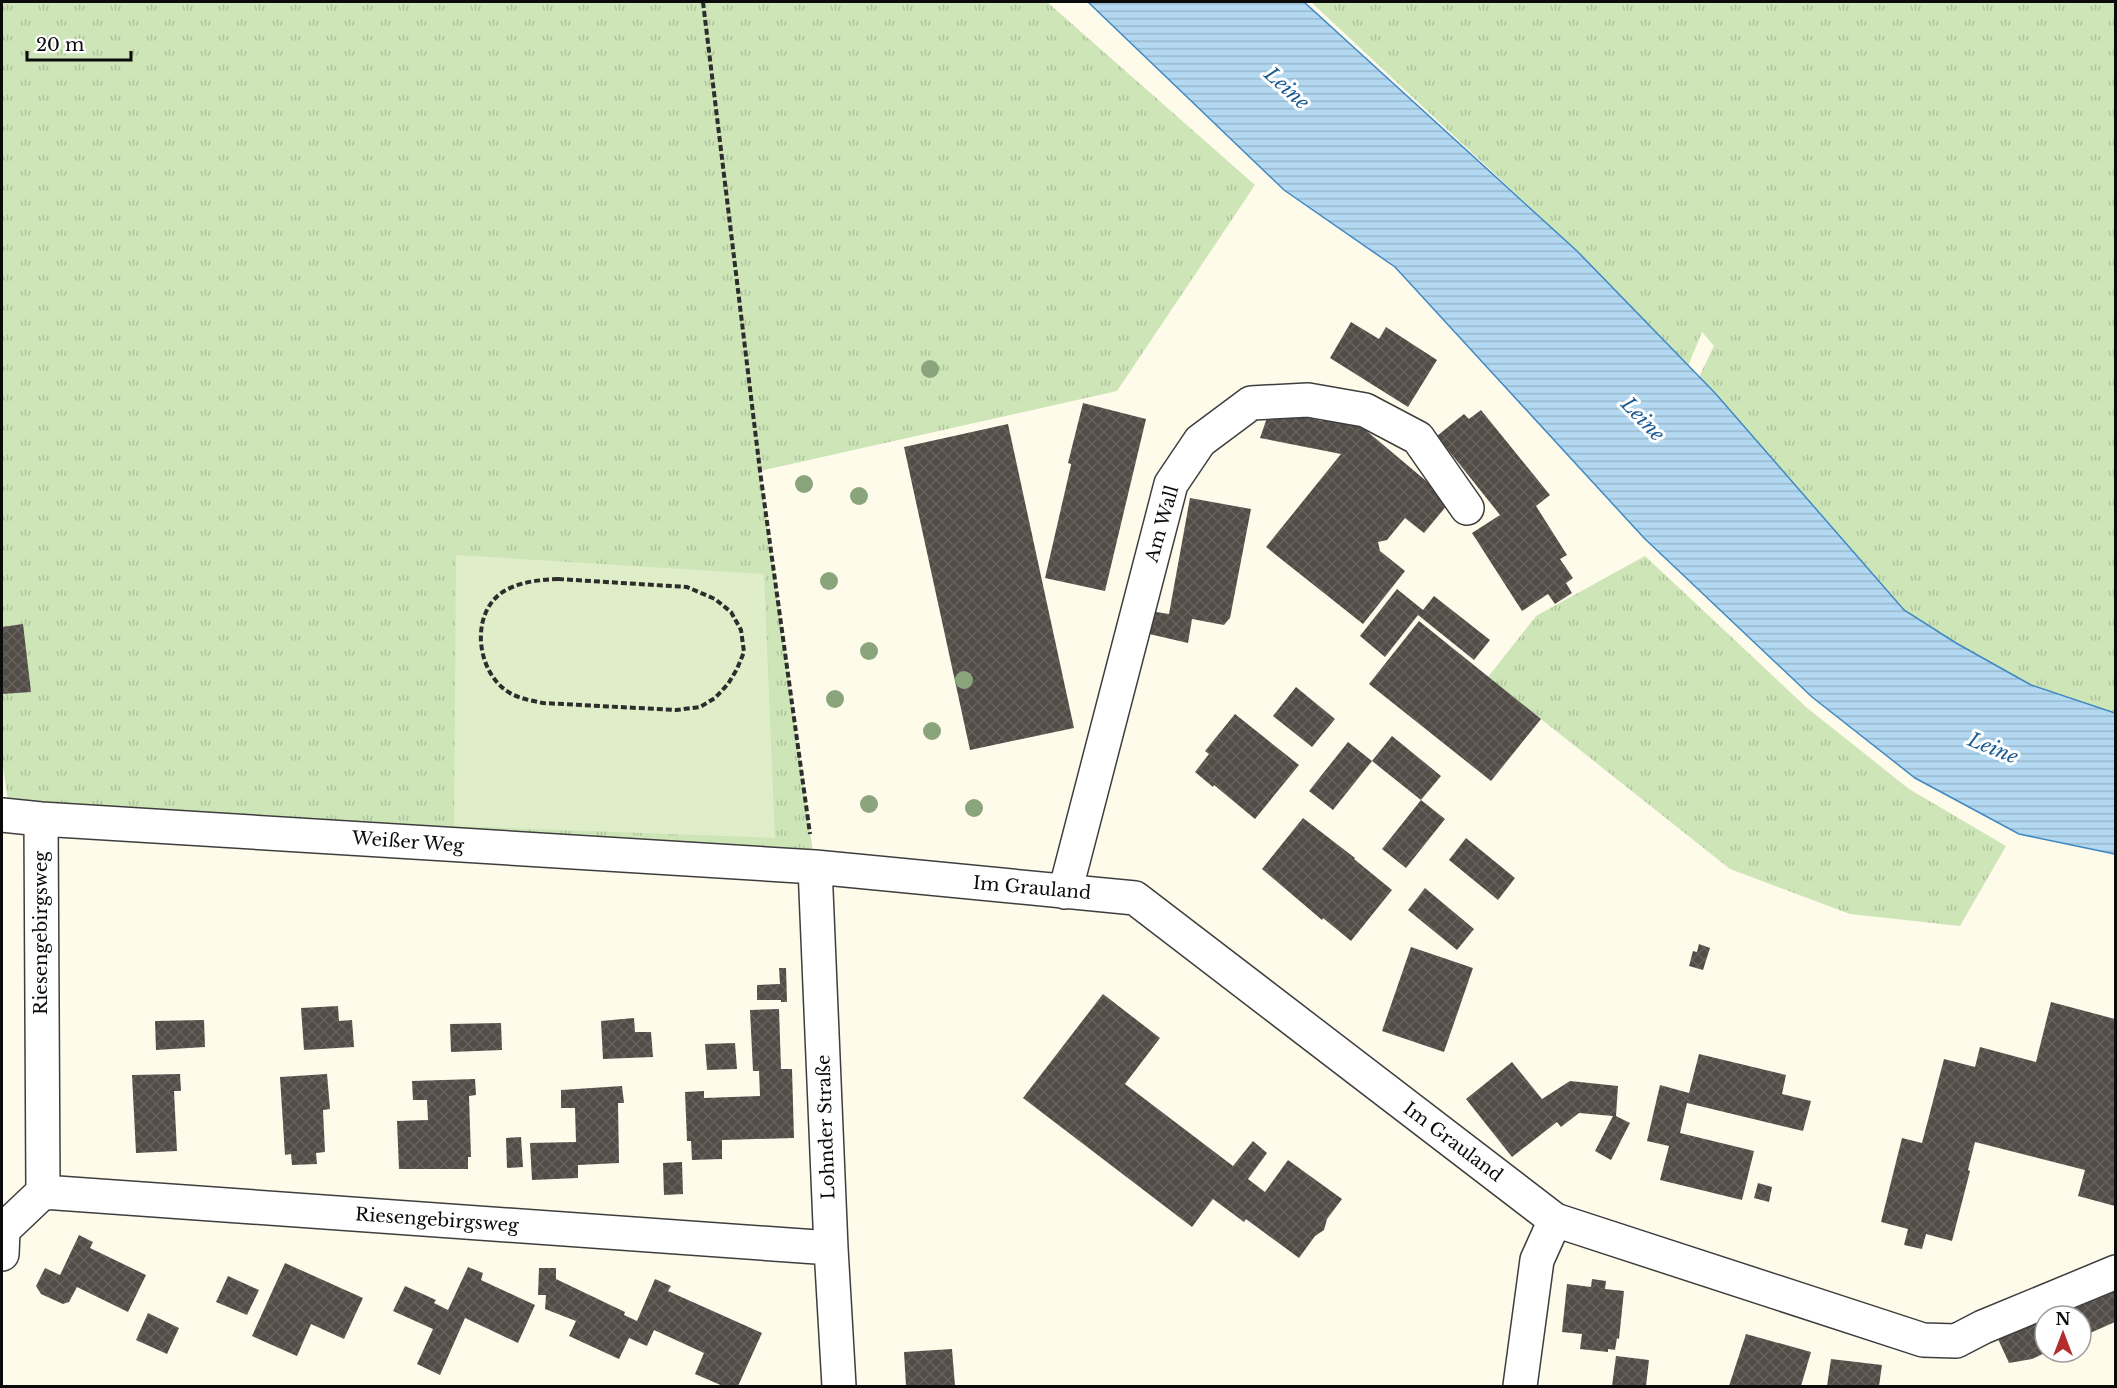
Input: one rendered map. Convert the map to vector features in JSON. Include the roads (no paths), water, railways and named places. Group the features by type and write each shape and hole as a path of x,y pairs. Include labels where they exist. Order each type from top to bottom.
{"street":[{"name":"Am Wall","path":"1065,892 1171,484 1200,441 1251,403 1308,400 1365,410 1418,438 1467,508"},
{"name":"Weißer Weg","path":"2,815 815,867"},
{"name":"Riesengebirgsweg","path":"41,819 43,1192 831,1248"},
{"name":"Im Grauland","path":"815,867 1135,898 1555,1220 1923,1340 1956,1341 1983,1327 2115,1272"},
{"name":"Lohnder Straße","path":"815,867 839,1386"},
{"path":"2,1254 3,1230 43,1192"},
{"path":"1520,1386 1537,1260 1555,1220"}],"water":[{"name":"Leine","path":"1088,2 1304,2 1577,251 1715,393 1904,610 1956,643 2031,685 2115,713 2115,854 2019,834 1915,778 1812,697 1644,538 1395,267 1284,190"}]}
